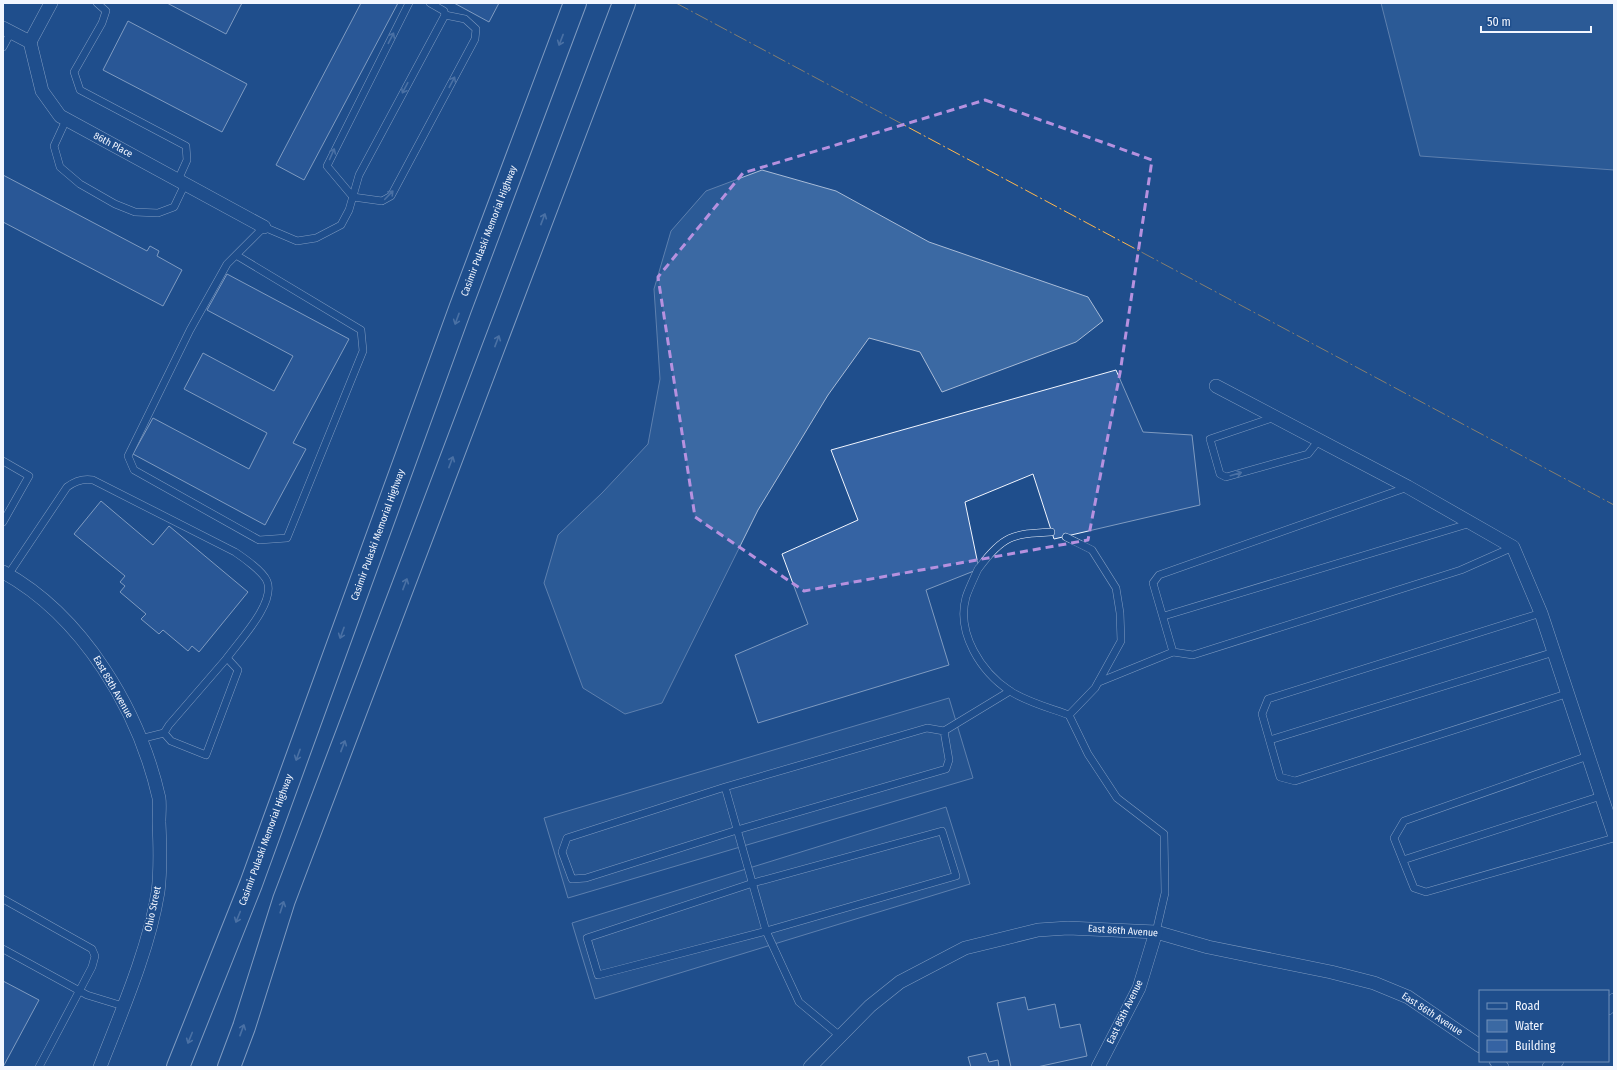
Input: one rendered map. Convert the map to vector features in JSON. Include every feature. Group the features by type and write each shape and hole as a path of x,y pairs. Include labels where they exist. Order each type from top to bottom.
{"highway":[{"name":"Casimir Pulaski Memorial Highway","path":"178,1067 251,884 458,316 575,3"},
{"path":"229,1067 244,1028 284,900 624,3"}],"street":[{"path":"7,30 30,42 51,3"},
{"name":"86th Place","path":"30,42 42,91 60,116 264,227"},
{"path":"1216,386 1408,487 1513,546 1554,652 1614,834"},
{"name":"East 85th Avenue","path":"5,573 55,610 97,657 128,710 142,742"},
{"name":"Ohio Street","path":"100,1067 145,943 158,891 159,799 142,742"},
{"name":"East 86th Avenue","path":"810,1067 870,1006 900,982 965,948 1038,930 1068,928 1156,932 1208,947 1331,972 1374,983 1408,997 1479,1045"},
{"name":"East 85th Avenue","path":"1098,1067 1139,988 1156,932"}],"lane":[{"path":"66,120 54,146 60,167 80,184 114,204 135,212 158,213 174,207 187,160 186,146 80,90 74,72 102,23 106,11 97,3"},
{"path":"409,3 327,166 353,197 382,201 391,196 475,39 476,29 465,18 445,15"},
{"path":"430,3 444,11 445,15"},
{"path":"236,255 361,330 363,351 287,538 260,540 134,470 128,456 190,330 227,264 236,255 264,227 297,241 316,238 341,225 350,210 359,175 445,15"},
{"path":"3,46 7,30"},
{"path":"1275,417 1210,439 1220,474 1226,477 1308,454 1319,440"},
{"path":"3,462 29,476 3,522"},
{"path":"5,573 67,487 74,482 86,479 93,480 235,552 245,559 266,579 268,585 264,607 227,658 169,725 164,733 142,742"},
{"path":"1173,652 1164,616 1153,583 1159,575 1408,487"},
{"path":"1164,616 1471,523"},
{"path":"1052,532 1018,534 994,548 978,568 966,598 965,625 973,652 990,674 1010,691 1069,715 1088,754 1117,798 1164,834 1165,894 1156,932"},
{"path":"1066,537 1092,550 1116,588 1120,613 1121,641 1095,688 1069,715"},
{"path":"1099,682 1173,652 1193,655 1461,570 1513,546"},
{"path":"1540,613 1268,699 1262,714 1280,777 1296,781 1568,693"},
{"path":"1270,740 1554,652"},
{"path":"164,733 171,741 206,755 238,670 227,658"},
{"path":"944,731 949,760 946,769 738,830 586,878 572,879 562,852 567,838 725,787 927,728 944,731 1010,691"},
{"path":"1588,756 1404,821 1394,838 1414,888 1426,892 1614,838"},
{"path":"725,787 766,931 799,1002 840,1036"},
{"path":"1403,860 1602,796"},
{"path":"942,830 956,876 766,931 598,975 587,938 753,884 942,830"},
{"path":"3,899 92,949 95,956 92,967 40,1067"},
{"path":"3,949 87,995 123,1006"}],"highlighted area":[{"path":"985,100 1152,160 1120,373 1088,540 804,591 695,517 658,277 743,173"}],"shaded area":[{"path":"949,698 973,778 568,898 544,818"},
{"path":"946,807 970,884 595,999 572,923"}],"water":[{"path":"1381,3 1614,3 1614,170 1420,156"},
{"path":"762,170 836,191 929,242 1088,297 1103,321 1076,342 942,392 920,352 869,338 828,395 758,510 662,703 625,714 583,688 544,583 558,535 602,493 648,444 660,379 654,289 671,231 706,191"}],"building":[{"path":"167,3 242,3 226,34"},
{"path":"361,3 398,3 304,180 276,165"},
{"path":"454,3 499,3 489,22"},
{"path":"128,21 247,84 222,132 103,70"},
{"path":"3,175 147,251 150,246 159,251 157,256 182,270 163,306 3,222"},
{"path":"227,274 349,339 293,443 306,449 265,525 133,454 153,418 249,469 267,433 184,389 203,353 274,391 293,356 207,310"},
{"path":"1116,370 1143,432 1192,435 1200,505 1054,539 1033,474 965,502 979,569 926,590 949,665 758,723 735,655 808,624 782,554 858,520 831,450"},
{"path":"101,501 153,545 169,526 248,592 199,652 192,646 188,651 163,630 159,634 141,619 146,614 120,592 125,586 120,582 125,576 74,534"},
{"path":"3,981 39,1000 3,1067"},
{"path":"1025,997 1028,1010 1055,1004 1060,1028 1080,1024 1087,1056 1037,1067 1011,1067 997,1003"},
{"path":"986,1053 989,1062 998,1060 999,1067 971,1067 968,1057"}],"power":[{"path":"676,3 1614,505"}]}
